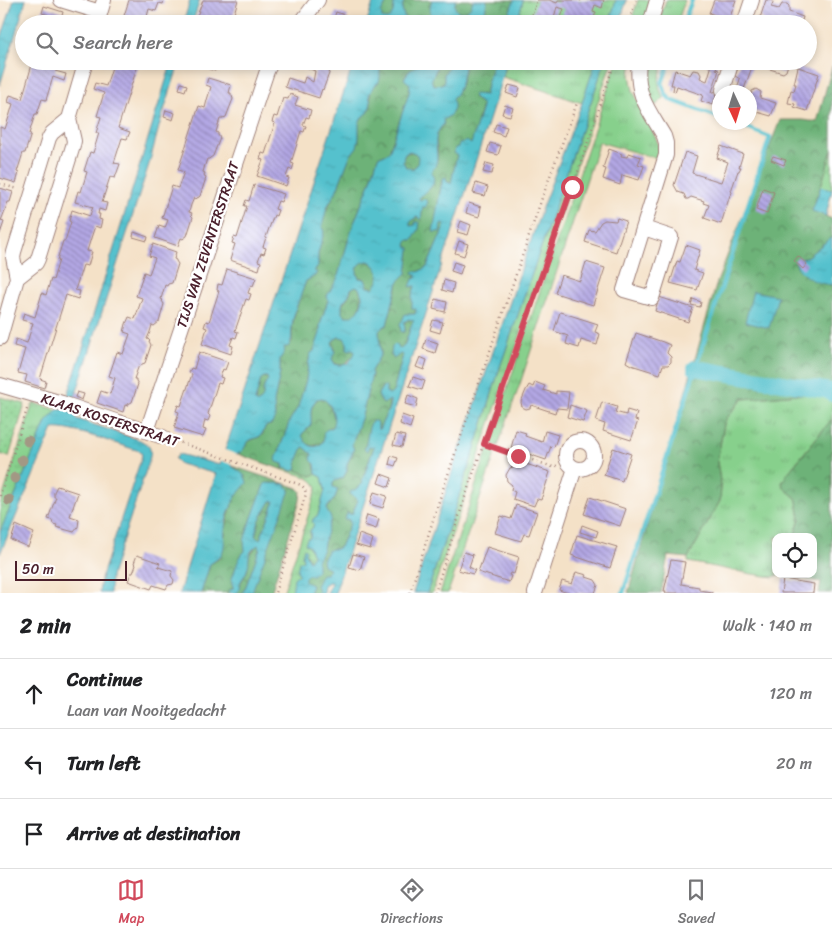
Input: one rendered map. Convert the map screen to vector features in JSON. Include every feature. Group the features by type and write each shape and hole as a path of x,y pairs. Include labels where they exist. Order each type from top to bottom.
{"street":[{"path":"61,0 100,12"},
{"path":"307,15 318,0"},
{"path":"653,15 658,0"},
{"path":"747,15 752,0"},
{"path":"18,278 36,263 38,259 73,146 74,141 69,119 83,70"},
{"name":"TIJS VAN ZEVENTERSTRAAT","path":"147,431 268,70"},
{"path":"638,70 640,94 664,136 667,149 664,166 644,228 624,290 652,298 671,237 644,228"},
{"path":"725,85 729,70"},
{"path":"0,338 18,278 13,257 14,252 49,138 52,133 69,119"},
{"name":"KLAAS KOSTERSTRAAT","path":"0,385 68,405 163,437"},
{"path":"535,593 572,465"}],"path":[{"path":"631,15 636,0"},
{"path":"435,593 465,497 549,258 612,70"},
{"path":"410,593 440,498 542,198 577,103"},
{"path":"0,496 32,394"},
{"name":"KLAAS KOSTERSTRAAT","path":"163,437 303,486 306,494 274,593"},
{"path":"484,444 553,467 572,465"}],"green space":[{"path":"388,0 394,0 392,15 381,15"},
{"path":"404,0 432,0 430,5 432,15 404,15 402,10"},
{"path":"456,0 473,0 469,9 460,12 455,7"},
{"path":"487,0 514,0 509,15 484,15"},
{"path":"523,0 616,0 612,15 519,15"},
{"path":"638,0 652,0 647,15 633,15"},
{"path":"666,0 685,0 680,15 661,15"},
{"path":"832,67 832,150 812,210 832,219 832,237 808,256 798,261 825,284 832,285 832,391 742,399 724,424 717,462 721,487 720,501 688,558 668,556 661,593 628,593 717,282 780,120 817,122"},
{"path":"380,70 411,70 404,78 410,84 409,93 389,152 378,157 352,228 337,279 327,296 328,300 320,325 320,333 314,351 310,354 306,380 298,407 290,420 276,459 283,464 283,470 238,454 249,441 259,437 263,434 265,427 272,424 275,415 274,402 280,373 280,359 285,347 292,342 294,318 306,281 315,276 316,272 314,271 318,266 318,254 324,232 324,216 356,146 359,137 359,122 369,110 371,102 370,93 379,82"},
{"path":"446,70 444,74 444,83 434,85 432,83 435,71"},
{"path":"464,70 491,70 485,95 473,97 482,105 471,145 457,155 451,183 442,179 440,192 441,224 445,225 427,267 418,272 413,279 412,285 415,285 412,296 416,309 415,314 405,314 404,323 409,319 414,321 405,344 402,348 398,348 398,345 391,355 394,358 403,354 393,392 390,395 386,392 386,387 382,387 378,394 383,404 389,399 388,407 379,430 378,423 369,430 366,444 368,449 369,446 374,447 362,481 363,483 353,495 358,500 352,514 348,513 345,519 349,520 350,524 340,547 331,549 327,567 330,569 320,582 317,593 309,593 312,586 305,582 304,579 317,567 316,561 323,549 325,538 326,509 335,498 338,489 333,487 333,483 343,478 354,450 352,444 362,416 372,374 371,371 381,354 379,331 387,325 398,282 407,273 410,248 406,246 406,243 409,240 413,240 415,225 410,227 410,223 412,219 417,217 420,219 422,200 419,197 433,184 430,171 438,155 437,134 443,125 443,120 453,112 452,99 460,87"},
{"path":"505,70 593,70 582,103 503,77"},
{"path":"602,70 609,70 432,593 427,593 500,367"},
{"path":"614,70 631,70 633,91 658,143 659,159 599,142 498,446 489,443"},
{"path":"645,70 662,70 659,84 664,98 655,106 646,84"},
{"path":"832,150 832,190 821,186"},
{"path":"408,152 414,152 419,157 417,166 408,168 403,163 403,157"},
{"path":"368,261 375,266 379,276 375,288 368,287 364,278 359,278 357,272 359,265"},
{"path":"355,286 358,287 360,292 361,305 352,317 342,313 342,306"},
{"path":"341,337 346,340 347,349 353,349 356,353 344,365 335,363 332,358 335,349 332,342"},
{"path":"263,377 267,377 268,381 264,386 263,397 257,403 255,401"},
{"path":"832,391 832,419 787,474 782,483 784,488 796,498 800,519 795,533 772,533 772,577 688,562 688,558 720,501 721,487 717,462 724,424 743,399"},
{"path":"0,397 25,404 9,457 0,454"},
{"path":"319,398 325,399 329,405 334,416 334,423 329,428 322,443 313,446 305,442 302,436 303,432 311,425 312,407"},
{"path":"34,403 58,410 46,422 0,532 0,505"},
{"path":"832,419 832,593 819,593 821,582 797,578 817,578 817,533 795,533 800,519 796,498 784,488 782,483 787,474"},
{"path":"303,446 312,454 316,474 311,476 296,470"},
{"path":"488,448 496,451 448,593 440,593"},
{"path":"232,466 298,488 301,491 300,500 271,593 253,593 252,589 289,490 285,484 270,483 264,485 247,531 245,552 242,554 231,581 233,589 229,593 201,593 210,564 220,558 232,504 246,477"},
{"path":"284,468 311,476 316,474 322,477 325,490 318,515 313,519 314,523 311,529 309,546 313,555 310,561 305,553 297,571 299,574 292,593 283,593 317,488 308,478 283,470"},
{"path":"271,501 274,503 261,537 258,539 255,536 259,521"},
{"path":"257,545 260,548 246,586 242,593 237,593 247,571 249,556"}],"water":[{"path":"14,0 26,0 21,15 15,15 15,36 0,85 0,41"},
{"path":"190,0 200,0 195,15 186,15"},
{"path":"374,0 388,0 381,15 369,15"},
{"path":"393,0 404,0 402,10 404,15 392,15 394,7"},
{"path":"432,0 456,0 456,9 461,12 468,9 473,0 487,0 484,15 431,15"},
{"path":"514,0 523,0 519,15 509,15"},
{"path":"616,0 627,0 622,15 612,15"},
{"path":"169,70 177,70 70,413 75,414 77,419 140,440 148,446 150,451 149,461 111,576 110,593 99,593 101,579 141,459 140,451 83,433 53,429 0,554 0,532 46,422 58,409 63,410"},
{"path":"351,70 380,70 379,82 373,87 369,96 371,102 368,113 362,117 359,123 357,147 350,156 336,192 327,207 322,227 324,232 318,254 318,267 314,271 317,272 315,276 306,281 294,316 291,343 288,347 285,347 285,351 280,359 280,373 274,402 275,418 272,424 265,427 260,436 249,441 242,451 237,454 232,466 244,475 247,483 237,494 233,502 226,523 224,549 220,556 210,564 201,593 179,593 216,474 180,464 175,459 179,454 220,465","holes":["267,377 268,380 263,389 263,397 257,403 255,401 261,379"]},
{"path":"410,70 436,70 432,80 434,85 438,85 444,83 444,74 446,70 463,70 460,87 452,99 454,109 443,120 444,124 436,137 437,161 431,172 434,180 433,184 419,198 420,200 425,199 428,202 425,208 423,206 421,220 417,217 410,224 410,226 415,225 415,222 420,222 419,229 413,240 407,242 406,246 410,250 407,273 398,282 387,325 379,331 381,354 371,371 372,374 362,416 352,444 354,450 343,478 333,483 333,487 338,489 335,498 326,509 331,518 323,549 317,561 317,571 313,575 305,577 305,582 312,585 309,593 292,593 294,578 299,574 297,571 299,562 303,559 304,548 309,561 313,555 309,546 305,544 307,539 310,538 311,532 309,532 314,523 312,522 318,515 325,490 322,477 316,474 315,464 311,460 312,454 304,447 298,459 296,470 284,468 283,464 277,462 276,459 290,420 298,407 306,380 310,354 314,351 320,333 320,325 328,300 327,296 337,279 352,228 378,157 389,152 409,93 410,84 404,79","holes":["409,151 415,153 418,157 417,165 412,169 406,167 403,162 404,155","368,261 375,266 379,277 373,288 368,287 365,279 359,278 357,272 358,267","357,286 362,298 361,306 353,316 345,316 342,313 343,302 351,289","339,337 344,338 347,343 347,349 353,349 355,352 348,363 342,365 335,364 332,359 335,351 332,342","322,398 331,407 334,420 331,428 325,431 323,442 315,447 306,443 302,434 311,425 311,409 317,399"]},
{"path":"491,70 504,70 335,593 327,593 331,583 329,582 324,585 323,593 317,593 318,589 316,586 322,574 326,574 330,569 323,565 322,560 327,551 340,547 350,524 349,520 344,520 348,512 352,514 358,500 350,492 363,483 362,481 374,447 369,446 367,451 364,449 370,424 372,421 376,421 379,430 389,408 390,400 383,404 378,394 383,386 386,387 386,392 390,395 393,392 403,355 400,354 393,358 391,355 392,347 395,344 402,348 414,321 409,319 404,322 405,330 401,332 400,323 405,314 415,314 416,309 412,309 412,296 415,286 410,287 413,279 416,278 416,275 413,273 427,267 445,225 441,224 440,232 433,232 442,178 446,177 447,182 451,183 457,155 454,153 455,148 467,141 471,144 482,107 473,96 474,94 485,95"},
{"path":"593,70 602,70 500,367 427,593 413,593 543,205"},
{"path":"821,186 832,190 826,216 812,211"},
{"path":"832,237 832,285 806,277 796,264 797,261 808,256"},
{"path":"753,291 778,296 769,328 745,322"},
{"path":"266,483 285,484 290,490 253,593 242,593 260,548 258,545 251,551 247,572 241,581 238,592 229,593 233,589 231,581 238,561 245,551 244,541","holes":["271,501 274,501 261,537 258,539 255,536 259,521"]}],"pier":[{"path":"222,449 241,456 239,456 235,465 238,467 219,460"}],"building":[{"path":"129,0 164,0 163,4 159,3 156,11 149,9 147,15 124,15"},
{"path":"203,0 238,0 234,15 197,15"},
{"path":"537,0 549,0 557,3 558,0 604,0 602,8 595,5 593,11 596,12 595,15 562,15 564,9 557,7 555,15 532,15"},
{"path":"714,0 736,0 731,15 709,13"},
{"path":"766,0 774,0 771,7 779,9 782,4 787,4 789,12 797,15 761,15"},
{"path":"44,6 63,12 62,15 42,13"},
{"path":"30,70 55,70 66,74 64,81 53,77 46,100 42,99 37,114 35,114 29,134 31,134 17,172 19,173 16,183 0,178 0,127 5,129 9,117 13,104 8,102 10,95 22,99"},
{"path":"111,70 136,70 118,128 130,132 127,139 122,138 114,163 120,164 115,178 110,177 102,202 107,203 105,211 99,209 99,219 102,220 100,228 95,226 87,251 92,252 88,266 83,265 75,290 80,291 78,299 66,295 40,379 46,381 44,388 25,382 27,375 18,373 25,349 14,346 16,339 27,343 33,323 22,320 24,313 35,317 42,293 46,295 51,279 53,280 59,260 57,260 71,222 69,221 72,210 90,216 93,207 75,202 78,191 81,192 87,172 84,171 90,152 93,153 99,133 96,133 101,117 97,116 104,93 93,89 95,83 106,86"},
{"path":"313,70 330,70 319,98 285,87 288,78 303,83 305,77 313,82 315,71"},
{"path":"675,70 690,75 693,70 699,71 700,78 707,81 710,70 719,70 714,85 712,85 712,105 701,101 703,95 677,86 675,92 673,91 674,85 671,85"},
{"path":"737,70 751,70 746,85 738,85 740,79 735,76"},
{"path":"773,70 786,70 783,73"},
{"path":"797,70 807,70 819,74 807,111 794,107 795,104 788,103 791,90 794,91 796,84 794,84"},
{"path":"208,78 231,85 229,93 231,93 233,99 226,117 220,119 216,132 220,138 213,156 207,159 203,172 206,178 200,196 196,199 194,198 191,205 189,212 192,213 193,217 187,236 183,239 181,238 178,246 155,238 159,226 165,228 168,220 162,218 172,186 178,188 184,172 178,170 199,106 205,108 211,87 206,85"},
{"path":"181,83 187,85 185,91 179,89"},
{"path":"509,85 520,88 517,97 506,93"},
{"path":"757,90 761,92 760,98 776,103 771,116 757,112"},
{"path":"290,94 298,97 295,105 311,110 309,118 306,117 303,125 306,126 304,132 301,131 291,163 294,164 292,170 289,169 286,177 289,178 286,186 257,176 263,160 260,159 262,153 265,154 275,123 272,122 274,116 277,117 283,98 288,99"},
{"path":"505,105 513,108 510,116 502,114"},
{"path":"166,110 175,113 173,120 164,117"},
{"path":"496,124 507,127 504,136 493,132"},
{"path":"490,143 501,146 498,155 487,152"},
{"path":"721,146 743,154 739,167 741,167 738,171 721,224 704,218 709,205 703,203 704,201 691,197 686,199 684,194 678,192 674,185 685,152 697,156 692,173 721,182 728,162 717,158"},
{"path":"609,149 622,154 621,156 627,157 629,153 641,157 638,164 644,166 639,180 622,175 620,185 603,179 606,169 603,168"},
{"path":"773,156 786,160 784,165 771,160"},
{"path":"486,163 494,165 492,174 483,172"},
{"path":"476,183 488,187 485,196 473,193"},
{"path":"254,185 284,194 281,202 278,201 275,209 278,210 276,216 274,215 263,247 266,248 264,254 261,253 258,261 261,262 259,270 230,260 235,244 232,243 234,237 237,238 247,206 244,206 246,200 249,201"},
{"path":"0,188 13,192 1,221 4,222 0,234"},
{"path":"763,188 774,192 767,214 756,210"},
{"path":"469,203 481,207 479,217 466,213"},
{"path":"617,218 626,221 616,252 585,242 589,230 595,231 601,222 605,220 616,221"},
{"path":"461,221 471,225 468,235 457,232"},
{"path":"134,232 148,237 147,241 133,237"},
{"path":"459,241 468,244 464,256 455,253"},
{"path":"153,244 176,252 174,259 178,264 172,283 167,286 165,285 161,299 164,304 159,322 154,326 152,325 147,339 150,340 151,345 145,363 141,366 139,365 134,379 136,379 138,384 132,402 128,406 125,405 123,412 97,403 101,391 110,394 115,378 109,376 117,352 123,354 130,334 124,332 126,324 129,317 135,319 142,298 136,296 144,272 149,274 155,258 149,256"},
{"path":"686,245 700,250 694,270 703,273 697,290 670,283 677,261 680,262"},
{"path":"798,256 807,264 803,269 794,261"},
{"path":"454,262 463,265 460,274 451,271"},
{"path":"586,262 605,268 593,305 555,293 561,275 580,281"},
{"path":"227,269 256,278 253,286 251,285 248,293 251,294 249,300 246,299 235,331 238,332 236,338 233,337 230,345 233,346 231,354 202,344 207,328 204,327 206,321 209,322 219,291 217,290 218,284 222,285"},
{"path":"444,280 454,283 452,293 442,290"},
{"path":"659,297 693,308 688,322 655,311"},
{"path":"435,299 447,302 445,312 433,309"},
{"path":"693,299 701,302 700,307 691,305"},
{"path":"560,312 598,324 595,332 600,334 597,345 581,340 579,348 566,344 568,336 554,331"},
{"path":"433,320 443,322 440,333 430,330"},
{"path":"636,333 670,345 667,353 671,357 671,362 668,365 663,365 660,374 626,362"},
{"path":"426,339 438,343 435,353 423,349"},
{"path":"199,352 228,362 220,377 223,378 221,384 218,383 208,414 210,416 208,421 205,420 203,429 206,430 203,437 174,428 179,412 176,411 178,405 181,406 192,374 189,373 191,368 194,369"},
{"path":"420,357 427,360 424,370 416,367"},
{"path":"413,377 425,381 422,390 409,386"},
{"path":"535,382 545,386 543,390 556,394 556,391 569,392 567,409 557,408 555,413 531,405 530,408 526,409 522,407 521,402 526,390 529,385 533,387"},
{"path":"77,392 84,394 82,400 75,397"},
{"path":"408,395 418,399 416,407 405,404"},
{"path":"602,402 617,407 615,412 626,415 627,410 637,413 635,420 638,421 631,440 603,431 605,424 596,421"},
{"path":"570,405 587,411 583,422 567,417"},
{"path":"402,415 413,419 410,428 400,424"},
{"path":"516,430 526,433 525,436 542,442 545,431 558,435 554,447 551,446 546,460 511,448"},
{"path":"396,434 405,436 402,447 393,445"},
{"path":"613,448 631,454 622,481 604,475"},
{"path":"391,456 398,458 395,466 389,464"},
{"path":"520,462 550,472 541,500 537,499 534,506 513,499 515,492 511,490 512,485 507,481 506,475 510,468 518,467"},
{"path":"381,474 392,478 389,487 378,483"},
{"path":"57,486 78,493 70,516 79,519 78,527 74,532 56,527 57,525 53,524 52,520 48,519 56,497 54,497 54,492"},
{"path":"374,492 387,496 383,508 370,504"},
{"path":"590,497 626,509 620,526 584,514"},
{"path":"516,505 537,512 529,535 524,534 521,541 495,533 501,516 511,519"},
{"path":"367,515 379,519 376,529 364,525"},
{"path":"16,525 34,533 28,547 11,540"},
{"path":"582,525 598,531 596,537 580,532"},
{"path":"359,534 373,539 370,549 356,545"},
{"path":"577,535 617,547 610,568 571,555"},
{"path":"487,547 519,557 514,574 510,573 509,575 511,576 509,582 478,572"},
{"path":"464,552 473,555 469,567 475,570 473,574 458,570"},
{"path":"353,554 364,557 360,570 349,567"},
{"path":"137,555 160,563 158,567 172,571 173,584 168,585 166,589 153,585 151,589 128,581 136,565 134,563"},
{"path":"671,560 685,562 681,584 699,587 699,590 712,593 665,593"},
{"path":"576,572 587,575 586,577 595,580 598,585 595,593 568,593 559,590 562,581 572,584"},
{"path":"783,579 814,584 813,593 781,593"}],"waterway":[{"path":"686,15 692,0"},
{"path":"667,70 662,83 666,95 671,100 712,115"},
{"path":"623,593 770,137 752,130"},
{"path":"695,368 830,391 832,394"}],"route":[{"path":"518,456 484,444 572,187"}]}
